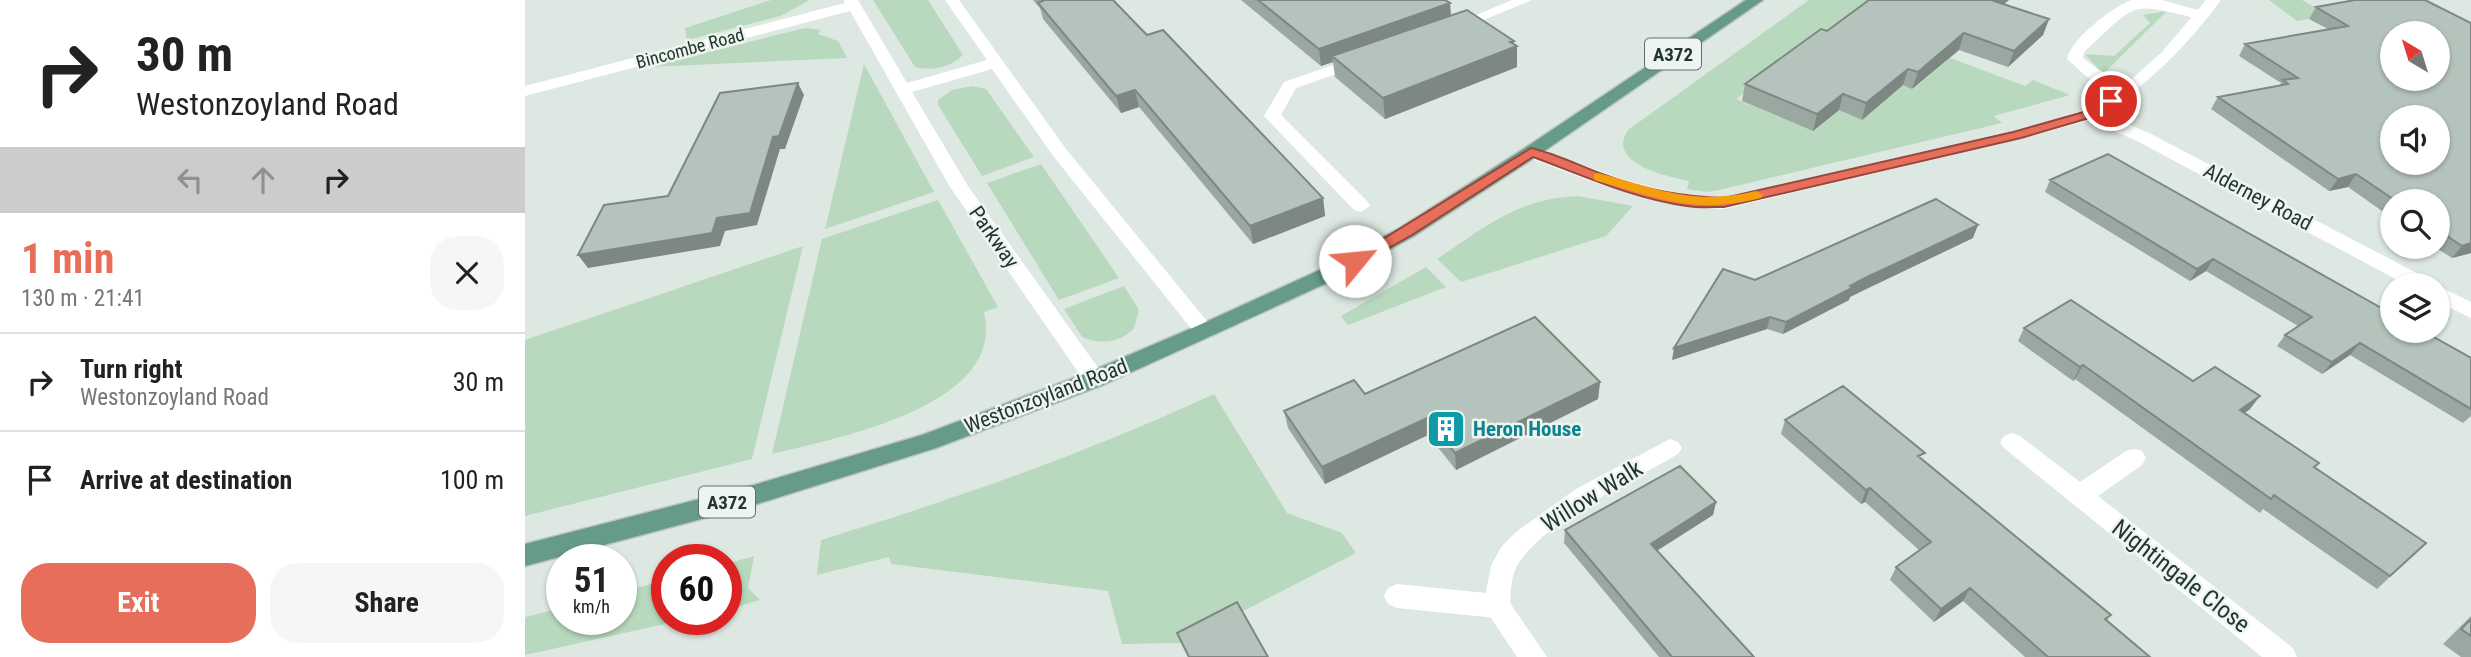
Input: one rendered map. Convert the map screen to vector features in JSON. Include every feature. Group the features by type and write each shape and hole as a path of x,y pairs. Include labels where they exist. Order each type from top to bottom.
{"main road":[{"name":"Westonzoyland Road","path":"525,555 754,495 928,442 1095,379 1204,331 1331,273 1378,248 1531,152 1756,0"}],"street":[{"path":"952,0 1060,153 1204,331"},
{"path":"1442,32 1525,0"},
{"path":"1531,152 1606,180 1656,194 1687,202 1724,202 2017,135 2091,114 2130,89 2167,55 2214,0"},
{"name":"Parkway","path":"853,2 959,187 1095,379"},
{"name":"Bincombe Road","path":"525,91 853,2"},
{"path":"2130,89 2095,76 2083,68 2075,59 2076,51 2126,7 2138,3 2155,4 2203,16"},
{"path":"1361,205 1272,116 1290,85 1378,54"},
{"path":"902,90 998,62"},
{"name":"Alderney Road","path":"2091,114 2145,138 2400,273"},
{"path":"2450,300 2471,311"},
{"name":"Nightingale Close","path":"2012,442 2283,657"},
{"name":"Willow Walk","path":"1496,606 1499,579 1508,556 1547,520 1670,449"},
{"path":"2080,496 2134,458"},
{"path":"1397,596 1496,606 1533,657"}],"green space":[{"path":"771,0 810,0 780,16 687,40 685,28"},
{"path":"873,0 928,0 963,55 941,67 915,67"},
{"path":"1809,0 1887,0 1736,99 1813,131 1839,110 1862,120 1903,85 1913,89 1950,58 2025,86 2033,80 2070,95 1994,116 2002,123 1707,192 1687,189 1689,181 1642,167 1625,152 1623,142 1628,130"},
{"path":"2269,0 2302,0 2328,15 2297,21"},
{"path":"2167,11 2103,74 2085,54 2114,56 2150,23 2143,15"},
{"path":"805,28 821,30 818,34 838,41 847,58 649,67"},
{"path":"864,64 934,192 825,229"},
{"path":"972,86 986,89 1034,157 982,176 938,105 938,100 952,90"},
{"path":"1041,164 1119,278 1059,300 987,183"},
{"path":"1578,196 1633,206 1606,236 1461,282 1437,259 1503,216 1537,202"},
{"path":"938,200 998,307 984,312 984,345 969,372 944,394 910,413 873,427 772,454 822,239"},
{"path":"803,246 752,459 525,516 525,340"},
{"path":"1426,267 1446,287 1348,325 1341,316"},
{"path":"1124,286 1139,310 1134,328 1117,340 1096,341 1082,337 1064,309"},
{"path":"1214,394 1287,513 1342,533 1356,553 1181,643 1122,644 1108,591 891,564 889,557 817,575 821,540 1020,474"},
{"path":"754,556 748,588 760,600 742,605 742,559"},
{"path":"651,584 651,627 637,630 637,588"},
{"path":"546,612 546,635 615,635 525,655 525,617"}],"building":[{"path":"1042,0 1113,0 1147,35 1163,30 1323,198 1250,226 1135,90 1116,96 1038,3"},
{"path":"1258,0 1445,0 1450,3 1319,49"},
{"path":"1869,0 1995,0 2049,19 2014,51 1964,33 1918,72 1908,69 1866,103 1843,94 1817,114 1745,84 1821,29 1827,31"},
{"path":"2355,0 2425,0 2471,23 2471,243 2462,246 2450,238 2450,189 2380,190 2356,174 2338,179 2218,97 2288,84 2283,80 2298,78 2245,44 2348,26 2316,7"},
{"path":"1467,10 1514,41 1510,42 1517,46 1383,98 1332,56"},
{"path":"798,83 779,136 773,137 750,213 717,218 712,233 578,255 604,205 668,196 720,93"},
{"path":"2108,154 2380,307 2380,343 2444,343 2471,358 2471,409 2360,343 2332,362 2285,335 2312,317 2213,259 2197,269 2050,180"},
{"path":"1936,199 1978,225 1865,278 1850,286 1852,288 1786,322 1770,317 1674,348 1723,269 1755,280"},
{"path":"2071,300 2193,381 2215,367 2260,396 2240,410 2319,463 2314,467 2426,543 2390,576 2274,495 2271,499 2083,365 2080,367 2024,328"},
{"path":"1535,317 1600,382 1455,453 1427,418 1322,467 1284,411 1354,380 1365,394"},
{"path":"1843,386 1925,453 1918,456 2111,615 2105,619 2150,657 2048,657 1970,588 1941,609 1896,567 1931,542 1870,488 1866,490 1785,420"},
{"path":"1680,466 1716,502 1651,544 1754,657 1672,657 1565,530"},
{"path":"1237,602 1268,657 1189,657 1177,633"},
{"path":"2471,619 2471,636 2461,629"}],"slow traffic":[{"path":"1598,177 1687,202 1724,202 1756,195"}],"place":[{"name":"Heron House","path":"1446,429"}],"route":[{"path":"1355,261 1407,232 1531,152 1606,180 1656,194 1687,202 1724,202 2061,124 2091,114 2111,101"}]}
